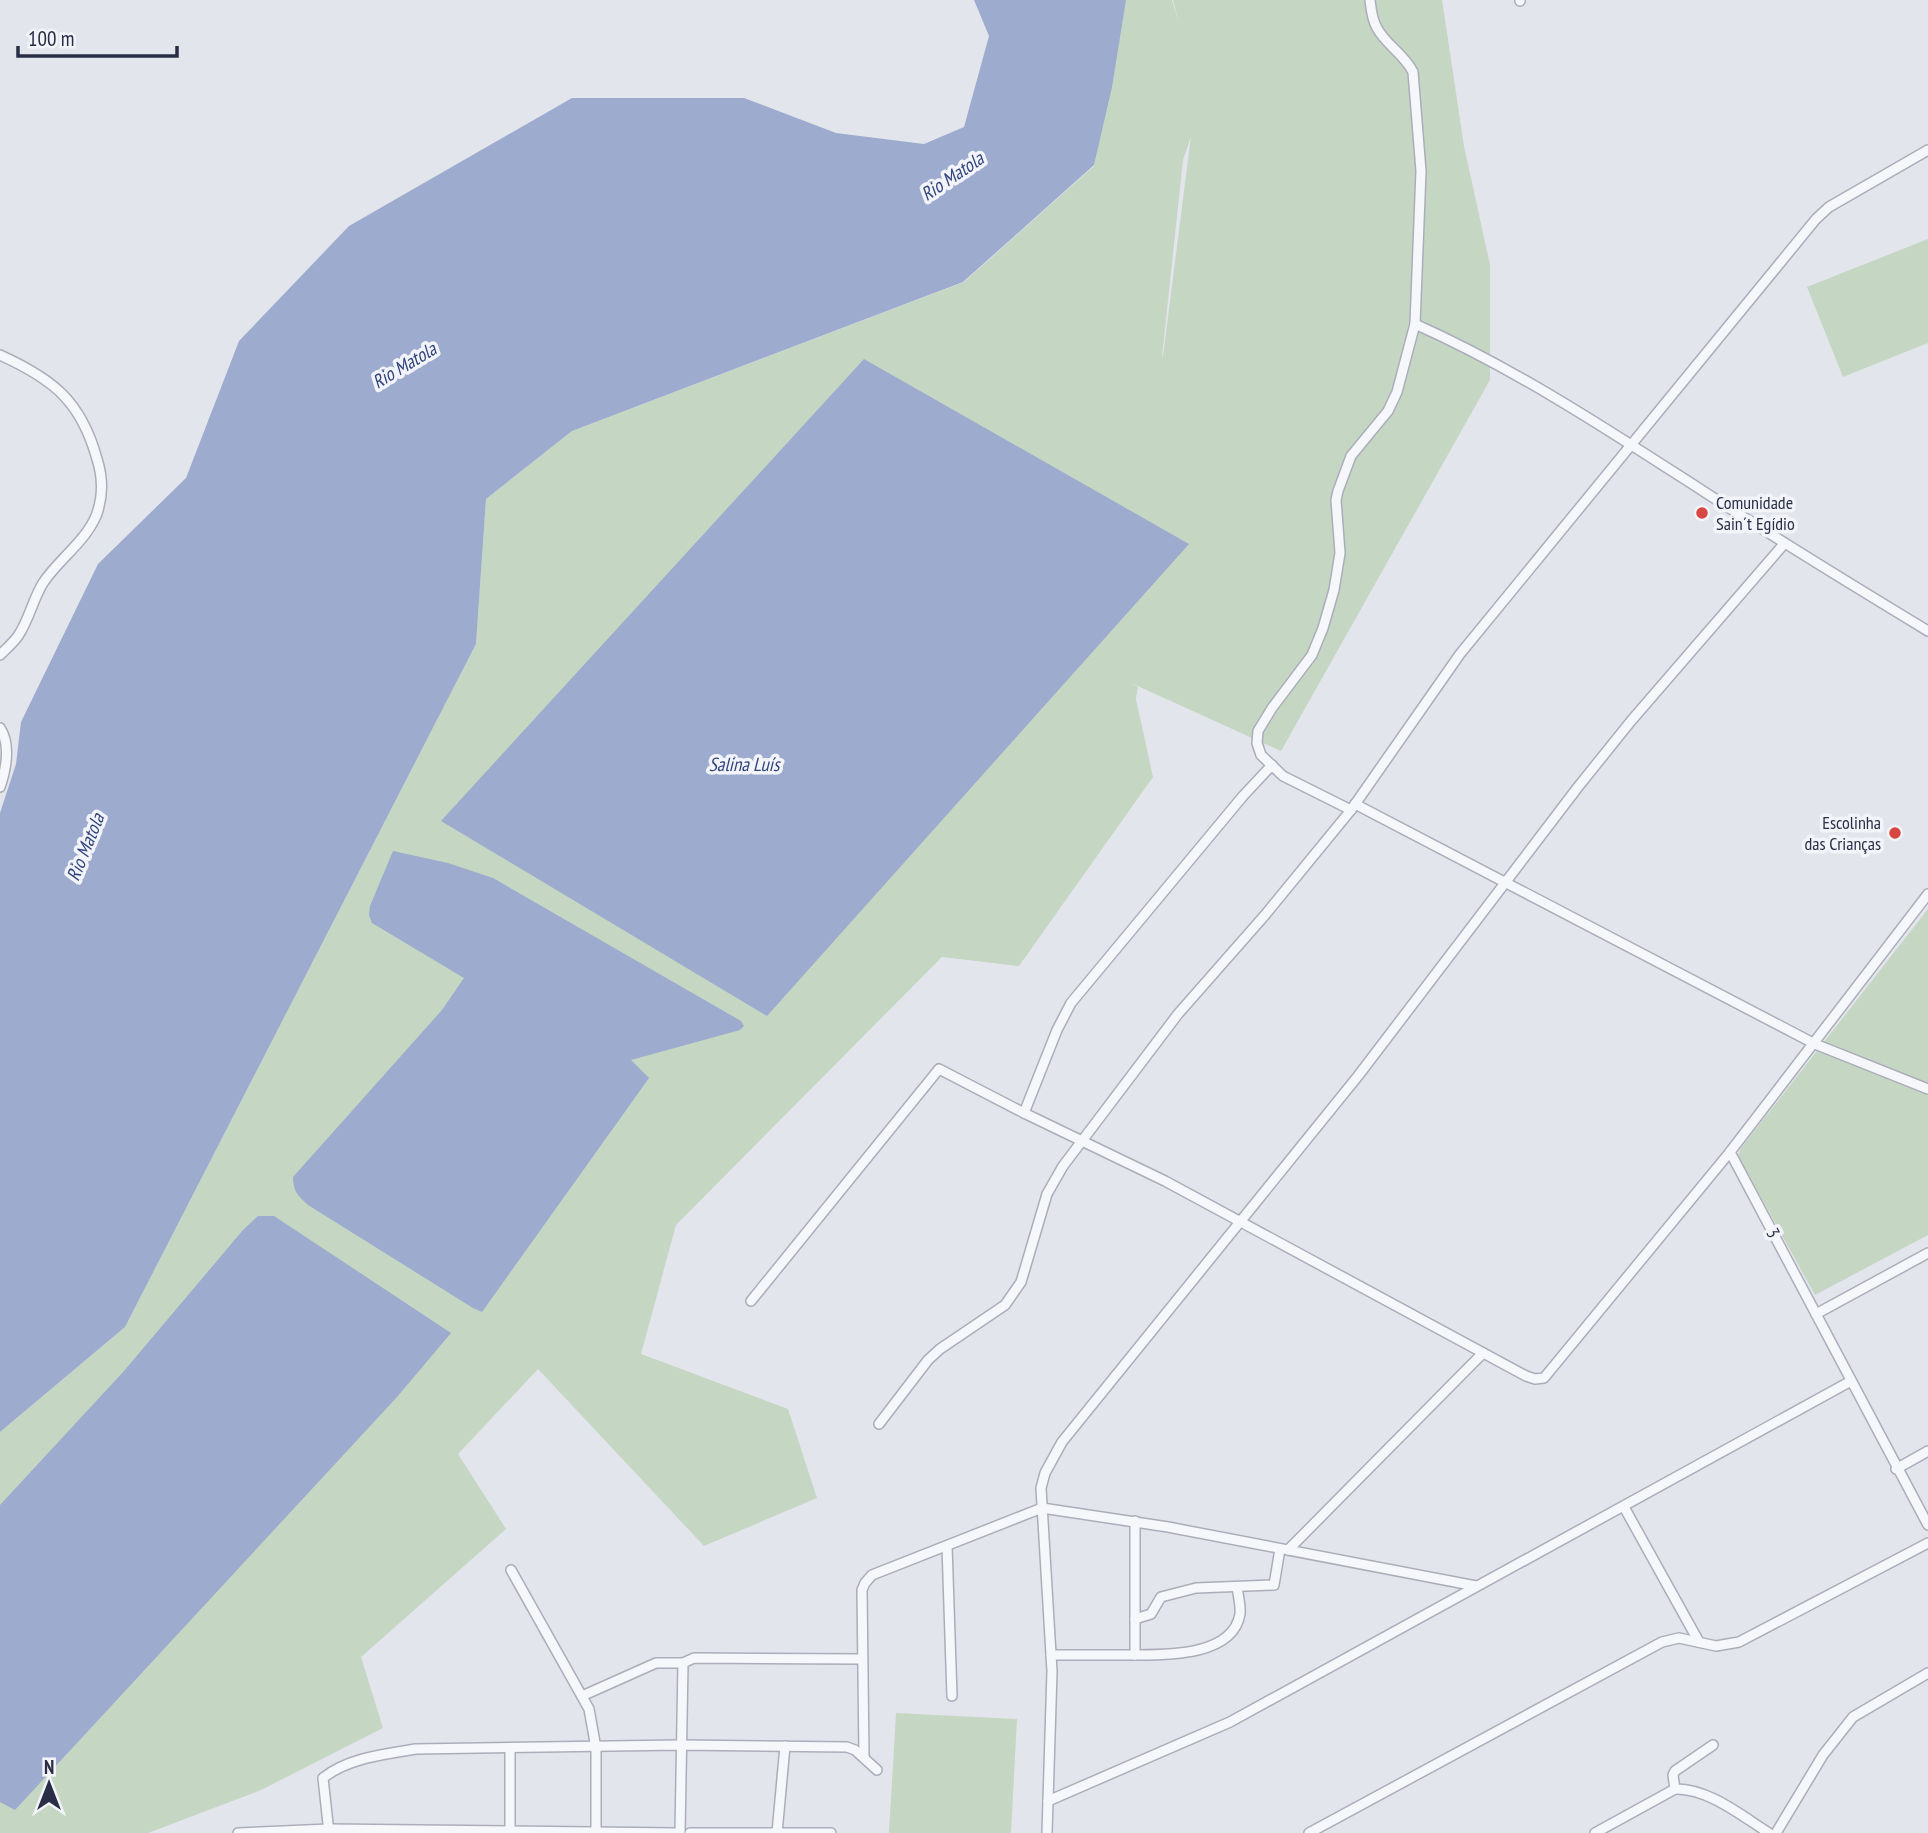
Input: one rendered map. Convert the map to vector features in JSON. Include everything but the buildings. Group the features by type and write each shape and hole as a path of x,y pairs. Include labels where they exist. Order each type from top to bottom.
{"street":[{"path":"1370,0 1376,26 1408,62 1413,72 1421,171 1415,324 1397,392 1388,411 1351,456 1338,491 1336,500 1340,553 1334,590 1323,628 1312,655 1258,731 1257,743 1261,755 1294,782 1353,807 1506,883 1815,1044 1928,1088"},
{"path":"879,1424 928,1360 940,1349 1005,1306 1021,1282 1047,1194 1063,1166 1178,1014 1265,915 1353,807 1460,654 1816,219 1829,207 1928,150"},
{"path":"1415,324 1470,348 1928,631"},
{"path":"0,355 25,366 69,400 83,419 92,441 102,492 96,516 87,532 42,585 17,636 0,656"},
{"path":"1047,1833 1051,1655 1041,1488 1045,1473 1062,1442 1358,1076 1631,721 1784,544"},
{"path":"0,728 6,740 4,775 0,787"},
{"path":"1024,1113 1057,1030 1071,1003 1243,796 1272,765"},
{"path":"751,1301 939,1069 1165,1181 1526,1376 1544,1378 1730,1152 1928,894"},
{"name":"3","path":"1730,1152 1928,1525"},
{"path":"1816,1314 1928,1253"},
{"path":"1135,1619 1151,1615 1161,1597 1196,1588 1274,1585 1284,1549 1483,1353"},
{"path":"1048,1801 1230,1722 1851,1381"},
{"path":"1896,1469 1928,1451"},
{"path":"1624,1507 1699,1642"},
{"path":"864,1756 862,1590 865,1583 872,1576 898,1564 1042,1508 1135,1521 1476,1586"},
{"path":"1135,1521 1135,1655"},
{"path":"1309,1833 1662,1642 1679,1638 1716,1646 1739,1642 1928,1543"},
{"path":"947,1546 952,1696"},
{"path":"511,1570 589,1709 596,1748 596,1832"},
{"path":"1051,1655 1135,1655 1190,1651 1219,1643 1229,1635 1240,1614 1237,1587"},
{"path":"582,1696 656,1663 682,1663 694,1658 862,1660"},
{"path":"680,1833 682,1663"},
{"path":"1776,1833 1823,1755 1853,1717 1928,1672"},
{"path":"329,1831 323,1778 334,1769 380,1755 416,1749 680,1745 846,1747 864,1756 877,1770"},
{"path":"1675,1789 1675,1770 1713,1745"},
{"path":"777,1832 785,1746"},
{"path":"510,1748 510,1832"},
{"path":"1595,1833 1675,1789 1690,1788 1719,1802 1769,1833"},
{"path":"239,1833 675,1833"},
{"path":"690,1833 831,1833"}],"green space":[{"path":"1126,0 1172,0 1180,27 1173,0 1442,0 1464,146 1490,265 1490,380 1281,751 1131,683 1138,687 1136,699 1153,777 1019,966 942,957 676,1225 641,1354 788,1409 817,1498 704,1546 538,1369 458,1454 506,1529 361,1657 383,1728 261,1790 148,1833 0,1833 0,1432 125,1327 476,644 486,499 572,431 964,282 1094,166","holes":["1191,136 1163,356 1183,160"]},
{"path":"1928,239 1928,343 1843,377 1807,287"},
{"path":"1928,909 1928,1235 1815,1295 1738,1156 1741,1148"},
{"path":"896,1713 1017,1719 1011,1833 889,1833"}],"water":[{"name":"Rio Matola","path":"974,0 1126,0 1112,87 1094,165 963,282 572,431 486,499 476,644 125,1327 0,1432 0,813 16,764 21,722 98,564 186,478 239,341 349,226 572,98 744,98 836,133 924,144 964,127 989,36"},
{"name":"Salina Luís","path":"864,359 1189,544 767,1016 441,821"},
{"path":"393,851 448,863 493,878 741,1021 744,1026 740,1030 631,1060 649,1078 482,1312 308,1205 294,1186 293,1177 442,1010 464,978 372,923 370,906"},
{"path":"258,1216 274,1216 451,1333 397,1397 15,1810 0,1802 0,1505 124,1371 243,1230"}],"place":[{"name":"Comunidade Sain´t Egídio","path":"1702,513"},
{"name":"Escolinha das Crianças","path":"1895,833"}]}
